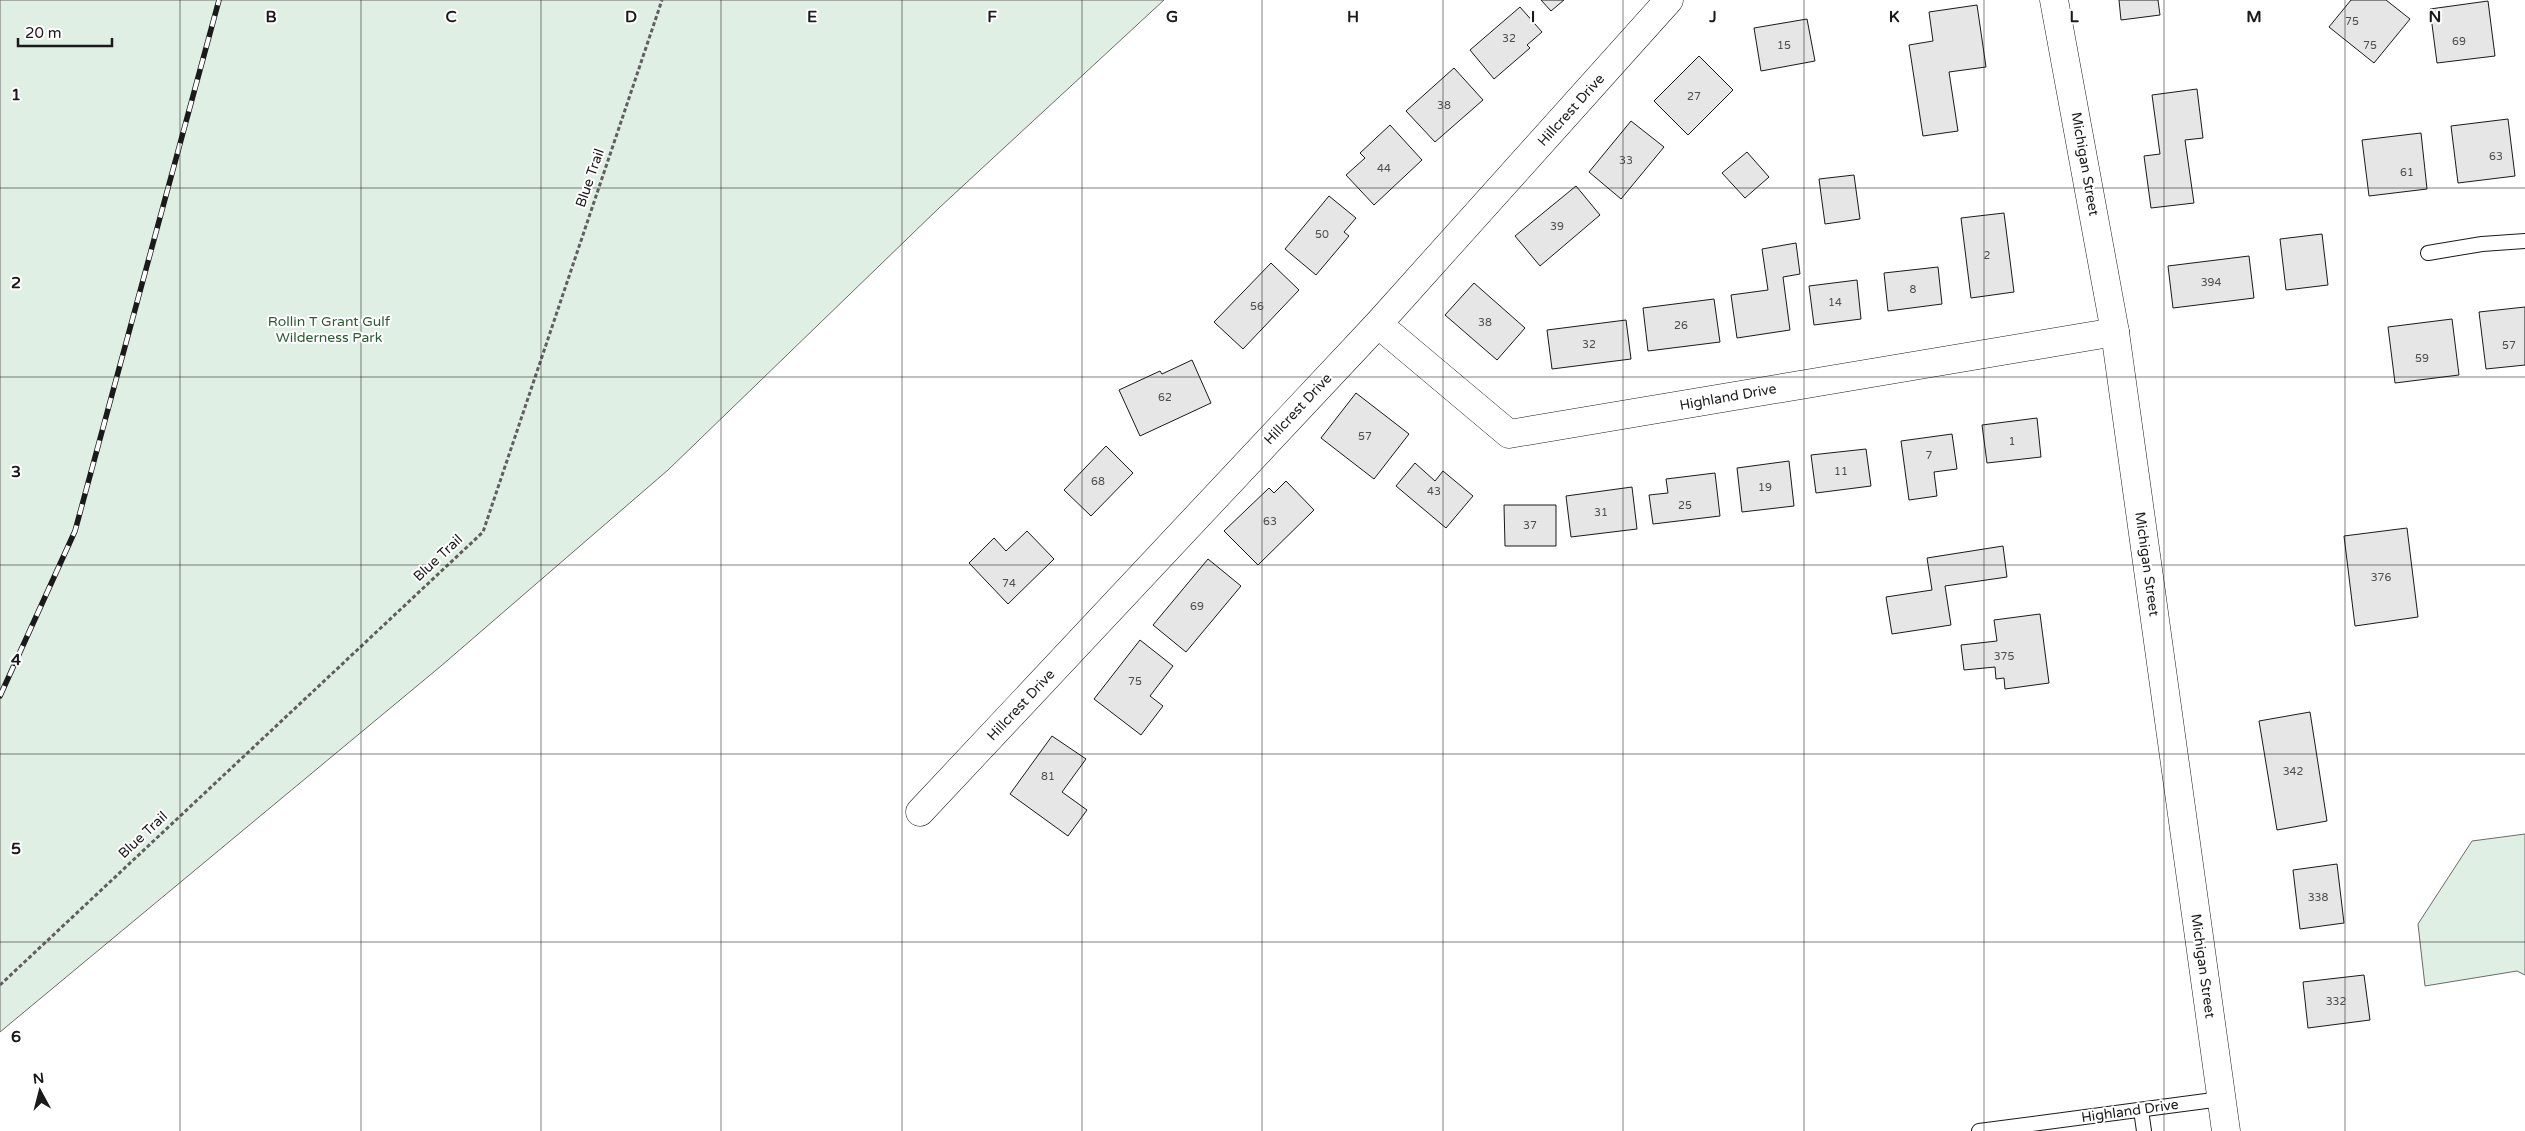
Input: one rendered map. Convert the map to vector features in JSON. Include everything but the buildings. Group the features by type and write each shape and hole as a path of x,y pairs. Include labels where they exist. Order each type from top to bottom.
{"street":[{"name":"Hillcrest Drive","path":"920,812 1378,324 1669,0"},
{"name":"Michigan Street","path":"2054,0 2115,332 2226,1131"},
{"name":"Highland Drive","path":"1378,324 1509,434 2115,332"}],"lane":[{"path":"2428,253 2482,244 2525,241"},
{"name":"Highland Drive","path":"1978,1131 2221,1099"},
{"path":"2141,1110 2144,1131"}],"path":[{"name":"Blue Trail","path":"0,985 483,532 662,0"}],"green space":[{"name":"Rollin T Grant Gulf Wilderness Park","path":"0,0 1164,0 939,208 668,470 441,666 0,1032"},
{"path":"2525,834 2525,975 2517,971 2425,986 2418,924 2472,841"}],"railway":[{"path":"0,696 75,531 219,0"}]}
